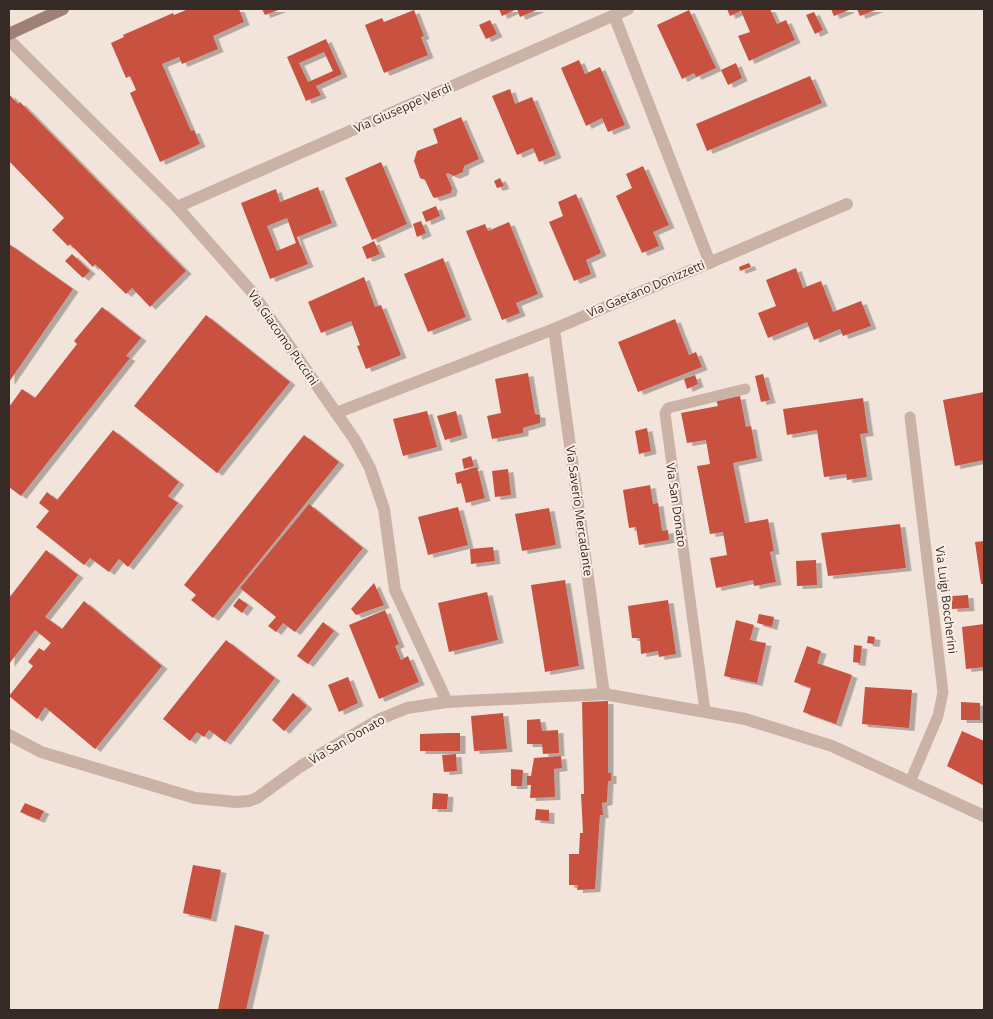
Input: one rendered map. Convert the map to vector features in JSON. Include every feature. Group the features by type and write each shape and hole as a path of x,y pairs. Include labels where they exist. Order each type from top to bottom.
{"main road":[{"path":"9,34 63,9"}],"street":[{"name":"Via Giuseppe Verdi","path":"177,206 628,9"},
{"name":"Via Gaetano Donizzetti","path":"336,413 554,329 710,263 614,15"},
{"name":"Via Giacomo Puccini","path":"9,40 177,206 251,291 356,440 370,468 384,509 395,590 448,702"},
{"path":"710,263 847,204"},
{"name":"Via Saverio Mercadante","path":"554,329 604,694"},
{"name":"Via San Donato","path":"9,735 40,752 195,798 242,802 257,798 301,766 380,719 407,708 448,702 604,694 745,719 832,746 984,816"}],"lane":[{"name":"Via San Donato","path":"705,711 665,413 668,408 745,389"},
{"name":"Via Luigi Boccherini","path":"910,417 942,692 938,716 910,782"}],"building":[{"path":"185,9 239,9 244,22 213,36 218,49 182,64 179,57 162,64 191,131 194,130 200,144 160,162 130,93 136,90 130,76 126,78 111,43 124,37 123,35"},
{"path":"262,9 281,9 265,15"},
{"path":"499,9 517,9 502,16"},
{"path":"517,9 539,9 520,17"},
{"path":"727,9 770,9 777,24 786,20 795,40 749,61 738,36 750,32 741,11 730,16"},
{"path":"831,9 848,9 849,10 834,16"},
{"path":"857,9 878,9 860,16"},
{"path":"414,10 424,36 421,37 428,55 384,73 365,25 382,18 384,22"},
{"path":"689,10 716,68 696,77 694,73 682,79 657,25"},
{"path":"814,12 823,30 815,34 806,15"},
{"path":"490,20 497,34 486,39 479,25"},
{"path":"326,39 342,74 316,86 321,95 306,101 287,57","holes":["324,52 333,71 308,82 299,63"]},
{"path":"579,60 585,74 600,67 625,125 608,132 602,118 586,126 561,68"},
{"path":"736,63 742,78 728,85 721,70"},
{"path":"810,76 822,103 707,151 696,124"},
{"path":"510,89 515,104 532,97 556,155 539,162 533,148 517,155 492,96"},
{"path":"9,94 18,104 20,102 186,271 150,307 132,288 126,294 95,264 93,267 70,244 68,246 52,230 64,218 9,161"},
{"path":"461,117 479,159 464,166 463,172 454,176 446,174 452,188 451,193 435,198 425,180 420,178 414,161 417,151 438,143 433,129"},
{"path":"381,162 407,224 372,240 345,178"},
{"path":"643,166 669,225 653,232 659,246 642,253 616,196 632,188 626,174"},
{"path":"500,178 504,186 497,188 494,181"},
{"path":"318,187 332,223 297,237 308,264 270,279 241,203 276,189 280,202","holes":["287,218 296,243 277,251 267,226"]},
{"path":"576,194 601,253 586,260 591,274 574,281 549,222 563,216 558,202"},
{"path":"436,206 440,216 426,222 422,212"},
{"path":"421,221 426,233 417,237 413,224"},
{"path":"509,222 538,294 516,303 520,313 502,320 466,231 485,224 488,231"},
{"path":"374,241 380,254 367,259 362,247"},
{"path":"9,244 73,289 9,382"},
{"path":"72,254 90,271 83,278 65,261"},
{"path":"443,258 466,317 428,332 404,274"},
{"path":"749,263 751,267 740,271 739,267"},
{"path":"796,268 803,288 821,281 833,312 861,301 871,326 843,336 840,329 814,340 807,322 768,338 758,313 776,306 766,280"},
{"path":"364,277 375,307 381,305 401,355 366,369 357,346 360,345 351,321 321,333 308,302"},
{"path":"102,307 141,338 126,356 130,358 21,496 9,487 9,407 22,389 35,398 77,344 74,341"},
{"path":"206,315 290,382 217,473 134,406"},
{"path":"675,319 689,355 696,352 702,367 638,392 618,342"},
{"path":"528,373 535,414 540,415 540,423 523,428 523,433 492,439 487,416 501,413 495,379"},
{"path":"763,374 770,400 761,402 755,376"},
{"path":"695,375 698,384 687,389 684,379"},
{"path":"984,392 984,460 955,466 943,400"},
{"path":"740,396 746,427 751,426 757,458 733,463 745,523 768,519 774,551 770,552 776,582 754,586 753,580 716,588 710,558 727,555 723,532 710,534 697,466 710,464 706,440 687,443 681,413 718,406 716,400"},
{"path":"863,398 868,433 860,434 867,477 847,480 846,474 824,477 817,430 787,435 783,409"},
{"path":"427,411 437,447 403,456 393,419"},
{"path":"456,411 462,435 445,440 437,416"},
{"path":"647,428 651,451 639,454 635,431"},
{"path":"113,430 179,482 168,496 178,503 128,567 119,559 109,572 90,558 84,565 36,527 49,511 39,503 47,492 57,500"},
{"path":"304,435 339,462 213,618 191,600 196,595 184,585"},
{"path":"471,456 474,466 464,469 462,459"},
{"path":"477,467 485,498 466,503 461,483 457,484 455,473"},
{"path":"508,469 511,495 495,497 492,471"},
{"path":"650,485 653,504 658,503 662,531 668,530 669,540 639,545 636,527 629,528 623,490"},
{"path":"309,504 363,548 295,632 283,623 276,632 268,626 276,617 240,588"},
{"path":"458,507 468,545 428,555 418,517"},
{"path":"549,508 556,545 522,551 515,514"},
{"path":"900,524 906,568 828,576 821,533"},
{"path":"984,541 984,584 981,584 975,542"},
{"path":"493,547 495,561 471,564 470,549"},
{"path":"46,550 78,575 45,617 62,629 84,601 162,666 95,749 45,707 37,719 9,696 33,666 28,662 39,648 44,651 51,643 35,630 9,664 9,598"},
{"path":"816,560 817,585 797,586 796,561"},
{"path":"565,580 579,666 545,672 531,585"},
{"path":"374,583 384,605 356,615 351,609"},
{"path":"487,592 498,640 449,652 438,603"},
{"path":"968,595 969,608 952,609 952,596"},
{"path":"239,598 248,605 242,613 233,606"},
{"path":"668,600 676,654 659,657 658,651 641,654 640,638 632,638 628,606"},
{"path":"385,610 399,644 395,646 401,660 408,656 419,682 379,699 349,625"},
{"path":"759,614 774,617 772,627 757,623"},
{"path":"736,620 754,625 750,640 766,643 757,683 724,676"},
{"path":"323,622 334,631 308,664 297,656"},
{"path":"984,624 984,667 966,669 962,627"},
{"path":"868,636 875,637 874,644 867,643"},
{"path":"226,640 275,678 225,742 209,730 204,737 197,732 190,741 163,719"},
{"path":"854,645 862,646 860,663 853,662"},
{"path":"807,646 821,651 817,663 852,675 836,724 803,712 811,688 794,682"},
{"path":"348,677 358,703 339,712 328,685"},
{"path":"865,687 912,690 909,728 862,724"},
{"path":"293,693 307,706 284,731 272,720"},
{"path":"608,701 608,773 611,773 611,781 608,781 607,802 602,803 603,815 600,815 595,889 577,890 578,885 569,885 569,854 579,854 580,833 583,833 581,794 584,794 582,702"},
{"path":"961,702 980,703 980,720 961,720"},
{"path":"503,713 507,749 474,751 471,716"},
{"path":"540,719 542,731 558,730 559,753 543,754 542,744 527,744 527,720"},
{"path":"962,731 984,741 983,785 947,766"},
{"path":"460,733 460,751 420,751 420,734"},
{"path":"456,754 457,771 444,772 442,755"},
{"path":"561,756 562,768 554,769 555,797 530,798 531,785 527,785 527,776 531,776 534,758"},
{"path":"511,769 523,770 522,786 511,786"},
{"path":"433,793 448,794 447,809 432,809"},
{"path":"25,803 44,811 39,820 20,812"},
{"path":"536,809 549,810 549,821 535,820"},
{"path":"193,865 221,870 211,919 183,913"},
{"path":"235,925 264,932 246,1010 218,1010"}]}
